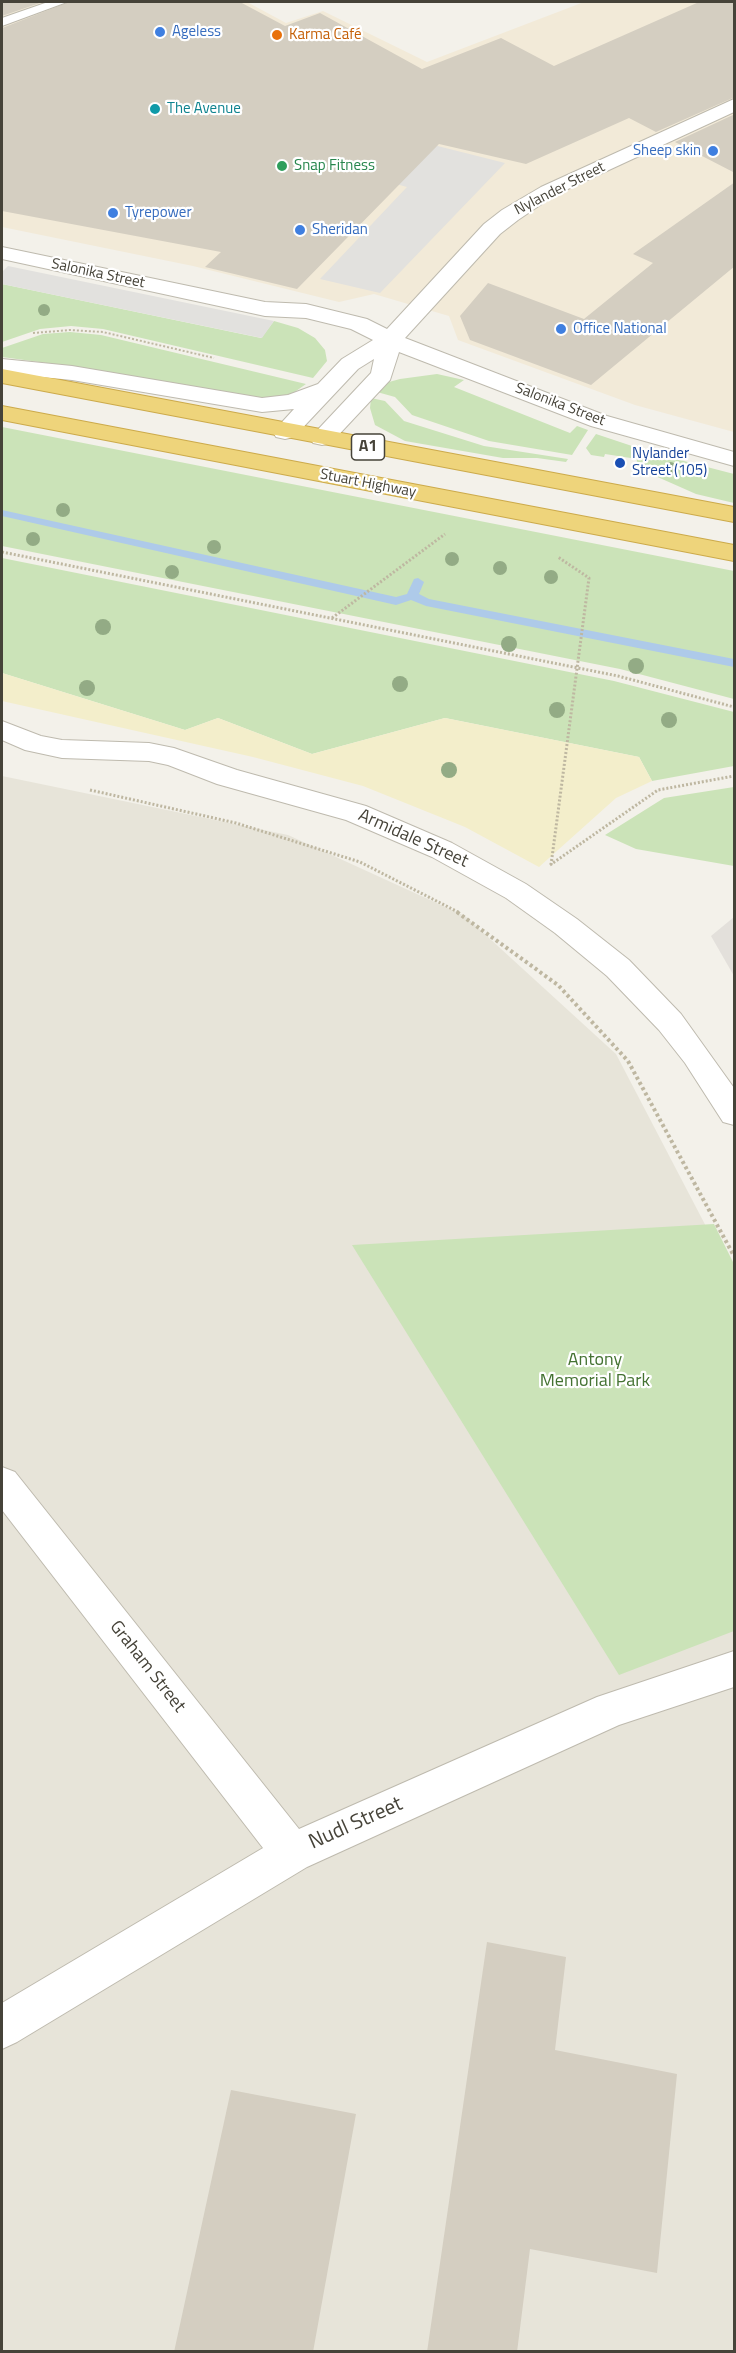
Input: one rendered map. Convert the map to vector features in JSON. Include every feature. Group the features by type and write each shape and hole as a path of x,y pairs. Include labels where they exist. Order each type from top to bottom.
{"highway":[{"name":"A1","path":"2,376 285,432 735,515"},
{"name":"Stuart Highway","path":"2,413 735,553"},
{"name":"Nylander Street","path":"258,463 285,432"},
{"path":"296,470 322,438"}],"street":[{"name":"Nylander Street","path":"285,432 357,358 390,340 492,229 510,214 548,192 735,105"},
{"name":"Salonika Street","path":"2,253 266,309 299,322 351,336 390,340 599,421 735,459"},
{"name":"Nylander Street","path":"322,438 382,375 390,340"},
{"path":"2,366 101,377 262,405 292,402 329,386"},
{"name":"Armidale Street","path":"2,730 35,744 62,749 162,754 227,777 322,802 395,828 442,850 516,891 597,950 640,989 696,1055 735,1113"},
{"name":"Graham Street","path":"2,1483 292,1852"},
{"name":"Nudl Street","path":"2,2027 292,1852 611,1710 735,1669"}],"lane":[{"path":"2,22 60,2"}],"path":[{"path":"332,618 445,533 457,535"},
{"path":"2,552 578,667 735,706"},
{"path":"551,865 589,578 555,555"},
{"path":"516,891 658,790 735,776"},
{"path":"80,787 236,823 360,862 462,914 558,985 628,1061 735,1256"}],"shaded area":[{"path":"2,2 247,2 286,23 323,11 427,62 584,2 734,2 734,432 635,405 458,340 449,316 374,294 339,302 193,266 2,227"},
{"path":"390,134 505,163 380,293 320,279 407,187 337,168"},
{"path":"8,266 274,321 262,338 2,284 2,272"},
{"path":"2,776 288,835 465,916 616,1054 734,1280 734,2351 2,2351"},
{"path":"734,917 734,976 711,936"}],"green space":[{"path":"2,284 261,338 274,321 298,328 315,338 325,350 327,361 313,378 103,329 71,326 40,329 2,342"},
{"path":"70,332 101,335 306,384 289,396 257,399 91,369 2,357 2,348 43,334"},
{"path":"437,374 464,380 454,387 570,433 577,426 588,430 572,455 489,441 412,415 395,397 377,392 389,382"},
{"path":"371,398 385,401 404,421 484,446 568,459 566,462 537,458 503,458 405,441 375,425 370,408"},
{"path":"2,427 734,571 734,699 620,669 2,546"},
{"path":"596,434 653,453 734,474 734,503 696,494 653,475 636,472 637,459 605,454 604,457 591,455 586,448"},
{"path":"2,558 614,681 734,712 734,766 652,781 639,757 445,718 312,754 218,718 185,730 2,673"},
{"path":"734,787 734,866 636,849 605,835 664,798"},
{"name":"Antony Memorial Park","path":"714,1224 734,1264 734,1631 619,1675 352,1245"}],"sand":[{"path":"2,673 185,730 218,718 312,754 445,718 639,757 652,781 616,798 539,867 465,827 363,786 253,757 2,701"}],"building":[{"path":"2,2 43,2 2,16"},
{"path":"69,2 240,2 285,26 320,13 422,69 501,38 554,66 699,2 735,2 735,97 656,132 629,118 526,164 439,144 297,289 205,267 221,252 2,211 2,28"},
{"path":"735,114 735,173 675,142"},
{"name":"Office National","path":"735,182 735,266 591,385 470,340 460,316 488,283 584,319 653,263 633,254"},
{"path":"487,1942 566,1957 555,2050 677,2074 657,2273 530,2249 517,2352 427,2352"},
{"path":"231,2090 356,2114 313,2352 174,2352"}],"waterway":[{"path":"2,513 396,601 412,596"},
{"path":"412,596 418,582"},
{"path":"412,596 426,602 734,663"}],"place":[{"name":"Ageless","path":"160,32"},
{"name":"Karma Café","path":"277,35"},
{"name":"The Avenue","path":"155,109"},
{"name":"Sheep skin","path":"713,151"},
{"name":"Snap Fitness","path":"282,166"},
{"name":"Tyrepower","path":"113,213"},
{"name":"Sheridan","path":"300,230"},
{"name":"Office National","path":"561,329"},
{"name":"Nylander Street (105)","path":"620,463"}]}
